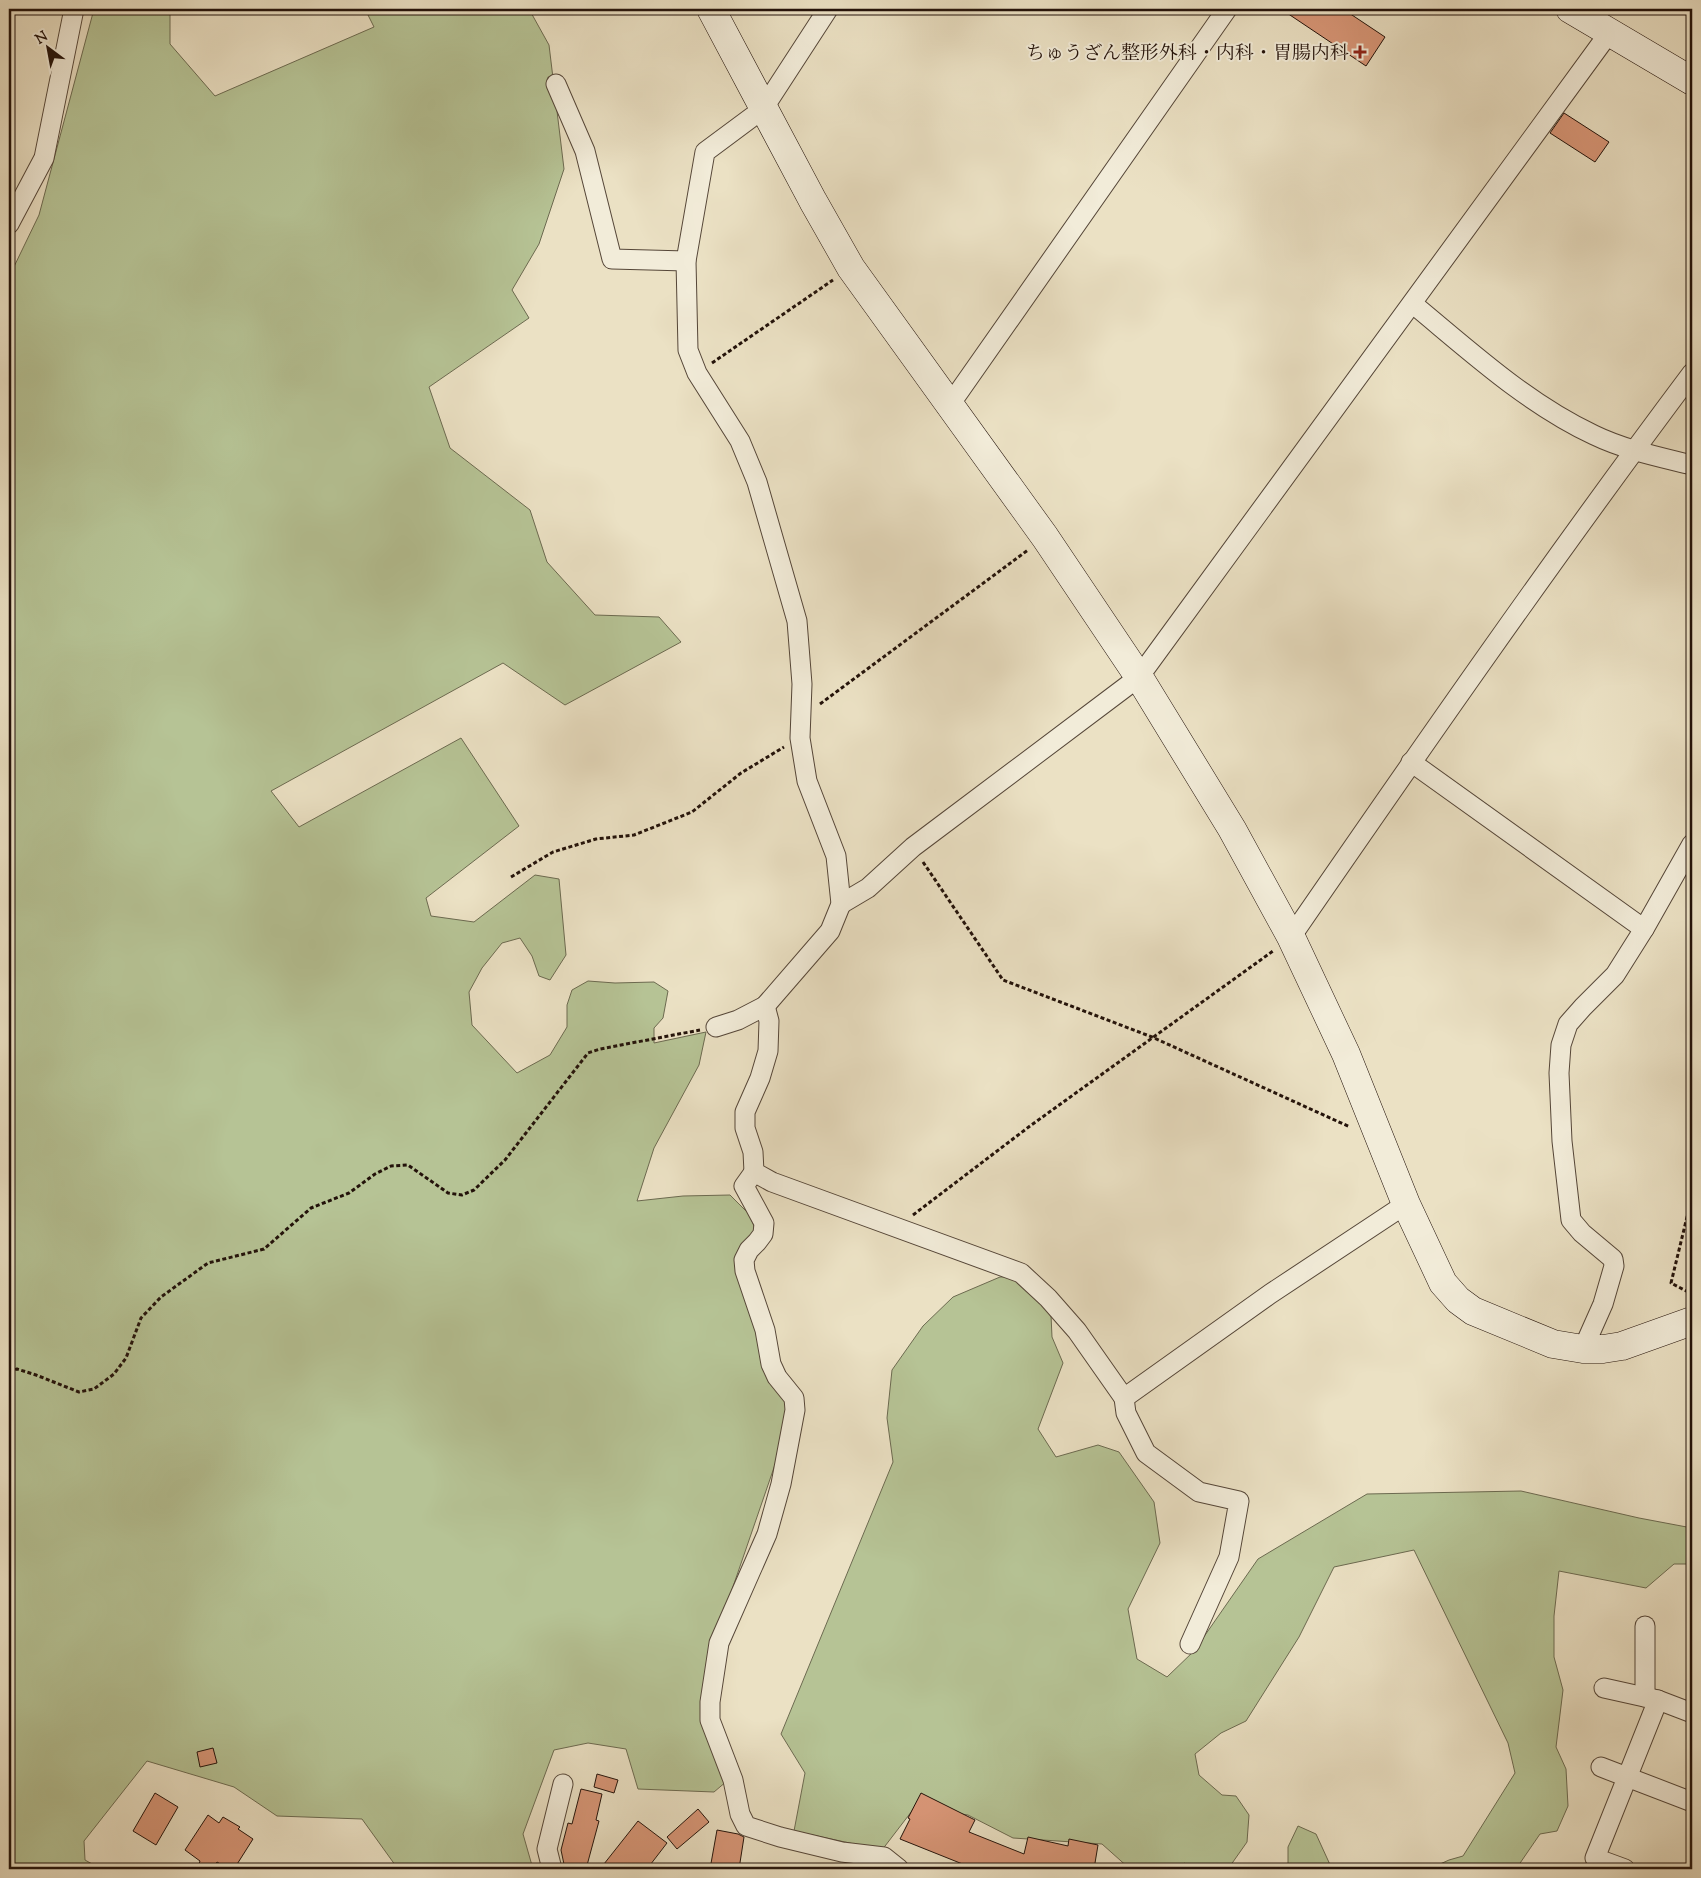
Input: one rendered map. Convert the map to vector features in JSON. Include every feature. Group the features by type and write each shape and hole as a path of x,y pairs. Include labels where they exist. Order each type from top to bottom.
{"street":[{"path":"9,224 44,158 74,9"},
{"path":"711,9 763,109 851,268 1045,538 1139,677 1232,829 1291,937 1346,1054 1383,1142 1406,1204 1443,1283 1458,1300 1473,1311 1553,1344 1583,1349 1603,1349 1622,1346 1692,1321"},
{"path":"716,1027 738,1020 766,1006 830,931 841,904 836,856 807,781 800,728 802,684 797,621 756,482 740,441 697,373 688,350 686,262 705,152 763,109 828,9"},
{"path":"949,406 1227,9"},
{"path":"1570,9 1692,81"},
{"path":"841,904 868,888 913,847 1139,677 1609,33"},
{"path":"556,84 585,151 612,259 686,262"},
{"path":"1412,304 1514,386 1558,416 1595,436 1634,450 1692,465"},
{"path":"1291,937 1411,762 1634,450 1692,373"},
{"path":"1411,762 1644,929"},
{"path":"1583,1349 1603,1304 1614,1266 1613,1259 1582,1233 1571,1220 1562,1141 1559,1073 1562,1045 1568,1024 1615,975 1644,929 1692,844"},
{"path":"766,1006 768,1051 760,1078 745,1112 745,1128 753,1152 754,1172 744,1186 764,1223 763,1234 749,1250 744,1260 745,1271 765,1330 771,1364 777,1377 794,1398 795,1410 781,1484 768,1534 719,1643 710,1702 710,1720 733,1780 740,1814 746,1826 780,1837 842,1852 884,1857 899,1869"},
{"path":"754,1172 772,1182 1021,1273 1048,1298 1077,1331 1124,1398 1126,1413 1146,1453 1199,1492 1239,1501 1229,1557 1190,1644"},
{"path":"1124,1398 1270,1294 1406,1204"},
{"path":"1625,1869 1595,1858 1628,1777 1652,1698 1645,1626"},
{"path":"1604,1688 1652,1698 1692,1713"},
{"path":"1601,1767 1692,1802"},
{"path":"552,1869 547,1849 563,1784"}],"path":[{"path":"697,373 851,268"},
{"path":"511,877 553,852 596,838 634,835 692,812 1045,538"},
{"path":"913,847 1003,980 1152,1037 1383,1142"},
{"path":"898,1227 1030,1126 1291,937"},
{"path":"9,1372 17,1369 79,1392 94,1389 114,1374 126,1358 141,1318 161,1297 208,1263 264,1249 311,1208 349,1193 375,1174 391,1166 408,1165 448,1193 462,1196 474,1190 505,1160 588,1053 600,1049 716,1027"},
{"path":"1692,1204 1686,1217 1671,1283 1692,1294"}],"green space":[{"path":"94,9 170,9 170,44 215,96 374,27 365,9 529,9 549,45 564,169 539,244 512,290 529,318 429,387 450,448 530,510 547,562 595,615 659,617 681,642 565,705 503,663 271,791 299,827 461,738 519,826 426,898 431,916 474,922 535,875 559,879 566,955 550,980 539,976 532,956 520,938 502,943 482,968 469,992 472,1025 517,1073 550,1055 567,1027 567,1005 572,990 588,981 615,983 654,982 668,991 663,1018 654,1028 654,1043 706,1032 699,1065 654,1148 637,1201 683,1196 730,1195 750,1215 755,1229 741,1248 789,1410 779,1453 715,1639 704,1680 702,1724 727,1781 714,1792 638,1789 626,1749 588,1743 554,1750 523,1834 533,1869 398,1869 362,1819 277,1816 234,1787 147,1761 84,1841 85,1860 101,1869 9,1869 9,277 39,215"},
{"path":"1020,1276 1051,1315 1052,1337 1063,1363 1038,1429 1056,1457 1098,1445 1119,1452 1154,1502 1160,1543 1128,1609 1137,1659 1167,1677 1194,1651 1258,1559 1367,1494 1521,1491 1692,1528 1692,1564 1674,1564 1646,1588 1559,1571 1554,1616 1554,1657 1563,1690 1556,1747 1566,1769 1568,1806 1557,1831 1540,1834 1516,1869 1429,1869 1463,1856 1515,1773 1508,1743 1414,1550 1334,1567 1299,1637 1246,1721 1221,1733 1195,1754 1199,1775 1222,1795 1236,1796 1249,1815 1247,1842 1228,1869 1196,1869 1184,1863 1179,1869 1130,1869 1102,1844 1013,1838 968,1815 915,1807 882,1850 794,1831 805,1773 781,1734 893,1462 887,1418 892,1370 923,1326 953,1297 1000,1277"},
{"path":"1298,1826 1316,1834 1332,1869 1288,1869 1288,1847"}],"building":[{"name":"ちゅうざん整形外科・内科・胃腸内科","path":"1281,9 1343,9 1385,37 1366,66"},
{"path":"1564,113 1609,142 1595,162 1550,133"},
{"path":"213,1748 217,1763 200,1767 197,1752"},
{"path":"597,1774 618,1780 614,1793 594,1787"},
{"path":"581,1789 602,1794 596,1820 599,1821 586,1869 565,1869 561,1850 568,1823 572,1824"},
{"path":"155,1793 178,1807 156,1845 133,1831"},
{"path":"921,1793 975,1820 969,1832 1024,1854 1028,1837 1068,1846 1069,1839 1098,1845 1094,1869 1020,1869 1003,1864 1001,1869 975,1869 900,1839"},
{"path":"698,1809 709,1822 677,1849 667,1837"},
{"path":"208,1815 219,1823 223,1817 240,1827 238,1829 253,1839 234,1869 229,1869 217,1862 212,1869 208,1869 199,1864 200,1861 185,1850"},
{"path":"638,1821 667,1843 647,1869 600,1869"},
{"path":"717,1830 744,1837 739,1869 710,1869"}],"place":[{"name":"ちゅうざん整形外科・内科・胃腸内科","path":"1360,52"}]}
